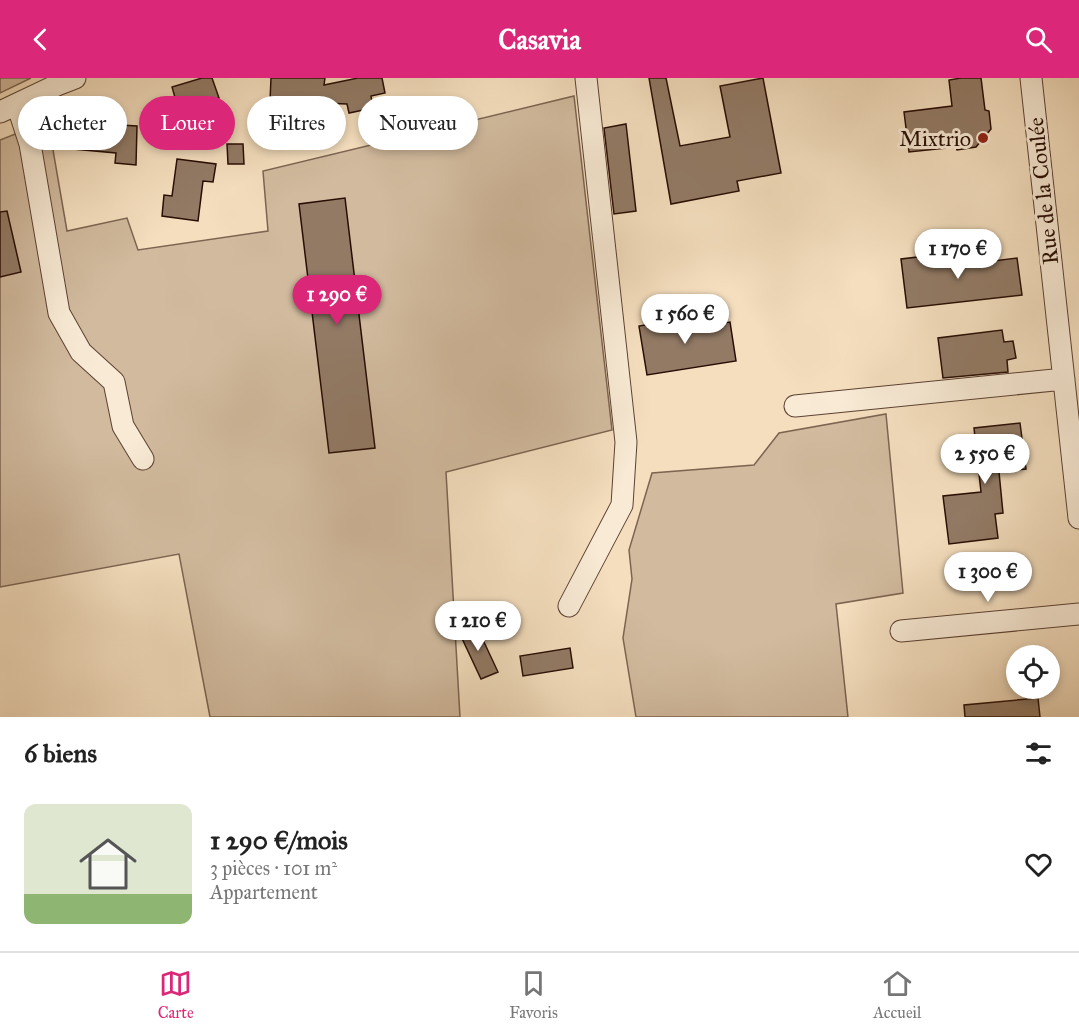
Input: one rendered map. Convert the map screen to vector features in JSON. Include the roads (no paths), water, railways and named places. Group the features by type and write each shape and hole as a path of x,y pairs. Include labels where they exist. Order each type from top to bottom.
{"street":[{"path":"75,78 9,108 30,144 60,312 81,352 114,382 123,426 143,459"},
{"path":"569,606 622,504 626,442 586,78"},
{"name":"Rue de la Coulée","path":"1031,78 1079,518"},
{"path":"795,406 1064,378"},
{"path":"901,631 1079,614"}],"place":[{"name":"Mixtrio","path":"983,138"}]}
